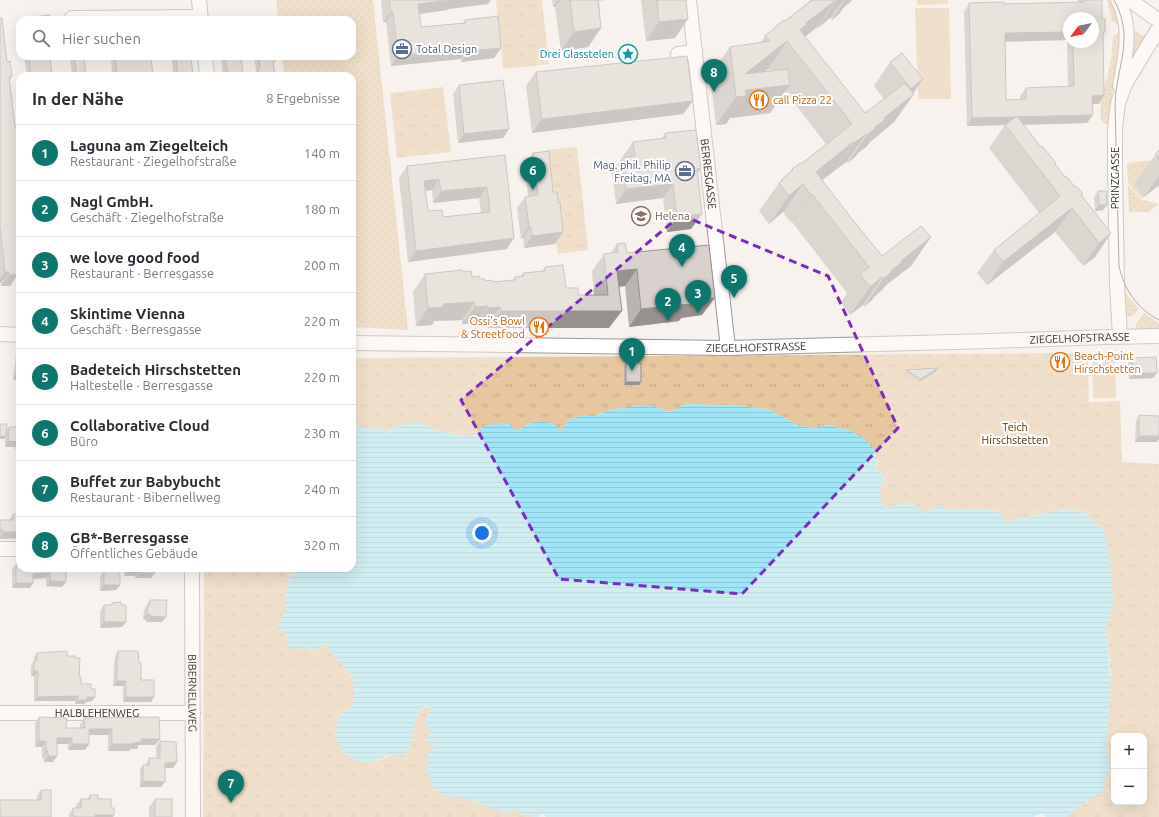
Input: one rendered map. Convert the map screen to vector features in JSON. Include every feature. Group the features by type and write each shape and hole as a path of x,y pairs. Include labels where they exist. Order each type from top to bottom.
{"street":[{"path":"199,0 201,16"},
{"name":"BERRESGASSE","path":"689,0 695,52 697,130 728,348"},
{"path":"1118,0 1126,20 1127,39 1118,103"},
{"path":"1130,0 1158,24"},
{"name":"PRINZGASSE","path":"1120,336 1116,284 1114,165 1115,128 1118,103 1125,84 1158,24"},
{"path":"678,54 695,52"},
{"path":"205,60 207,72"},
{"path":"0,334 16,335"},
{"name":"ZIEGELHOFSTRASSE","path":"356,343 626,340 728,348 1159,336"},
{"path":"0,549 16,549"},
{"name":"BIBERNELLWEG","path":"192,572 193,817"},
{"name":"HALBLEHENWEG","path":"0,713 193,713"}],"highlighted area":[{"path":"681,215 828,276 898,428 742,594 559,579 461,400"}],"green space":[{"path":"276,0 373,0 408,330 356,327 356,72 284,72 282,60 356,60 356,16 278,16"},
{"path":"496,0 542,0 549,64 503,69"},
{"path":"917,0 948,0 948,4 917,5"},
{"path":"1107,0 1111,0 1120,24 1112,21"},
{"path":"915,8 949,8 951,99 918,99"},
{"path":"1133,31 1136,31 1147,38 1129,71"},
{"path":"1117,33 1122,33 1122,39 1112,93 1109,125 1102,121 1100,112 1111,59 1113,37"},
{"path":"443,87 451,152 397,158 390,93"},
{"path":"577,147 588,250 558,254 546,150"},
{"path":"1154,160 1144,197 1142,198 1128,183 1127,164"},
{"path":"1128,185 1140,199 1159,204 1149,212 1129,212"},
{"path":"1123,288 1139,309 1134,315 1123,317"},
{"path":"1144,313 1159,323 1159,331 1135,330 1136,324"},
{"name":"Teich Hirschstetten","path":"1088,353 1089,402 1120,401 1122,462 1159,464 1159,817 1065,817 1081,805 1111,675 1106,630 1113,602 1104,531 1085,513 1072,509 1049,512 1006,522 999,512 992,509 947,509 924,513 912,503 885,508 878,495 878,489 885,478 882,473 876,470 878,460 845,430 829,425 813,428 800,426 767,409 740,406 686,404 670,412 652,406 636,406 614,409 594,416 581,416 568,420 561,431 534,421 516,431 486,425 471,437 430,429 386,435 356,427 356,358"},
{"path":"1092,359 1115,359 1116,398 1093,398"},
{"path":"204,572 293,572 287,586 286,612 283,617 281,627 298,649 308,647 308,650 320,648 325,641 327,647 353,680 354,692 352,708 339,714 338,743 344,753 356,760 377,761 392,755 397,755 410,746 416,721 421,710 426,707 431,707 425,721 433,731 433,750 454,798 466,798 481,803 532,814 532,817 203,817"}],"water":[{"path":"686,404 740,406 767,409 800,426 813,428 829,425 856,433 873,448 876,453 876,470 884,477 884,481 878,490 878,492 881,492 882,494 882,497 879,499 885,508 912,503 924,513 940,505 947,509 992,509 999,512 1007,522 1049,512 1072,509 1085,513 1104,531 1110,558 1113,602 1106,630 1111,684 1106,748 1111,764 1103,791 1065,817 1046,817 1043,813 1033,817 546,817 543,814 538,817 532,817 532,814 528,813 525,816 520,815 518,810 513,809 510,813 483,806 481,803 466,798 455,798 444,795 433,787 428,775 427,756 433,750 433,745 427,742 426,736 432,731 427,727 425,721 431,707 425,706 421,710 406,753 388,756 368,762 356,760 346,754 339,744 336,730 339,714 352,708 354,692 351,676 327,647 325,642 320,648 308,650 308,647 298,649 288,648 287,643 289,638 281,627 277,629 276,627 283,617 283,612 286,612 286,595 289,579 293,572 356,572 356,426 384,430 386,435 388,430 417,422 427,425 430,429 471,437 486,425 509,423 516,431 534,421 553,423 561,431 568,420 581,416 594,416 614,409 636,406 652,406 670,412"}],"building":[{"path":"389,0 453,0 418,4 421,27 465,23 465,20 498,16 501,48 469,51 468,48 398,56 393,12 391,12"},
{"path":"570,0 598,0 601,28 574,32"},
{"path":"657,0 686,0 688,19 659,22"},
{"path":"812,0 836,0 806,23 807,24 800,30 865,113 905,83 914,94 884,118 886,119 874,128 875,129 854,143 853,142 816,172 882,256 921,226 931,237 901,261 902,262 891,271 892,272 884,278 882,277 870,287 860,274 869,267 812,194 811,195 803,184 789,196 779,183 793,170 792,169 800,163 801,164 852,124 787,41 745,74 788,69 790,85 745,90 746,96 736,97 730,47 770,41 765,36 776,26 784,20 785,21"},
{"path":"1084,0 1102,0 1102,19 1105,19 1105,32 1103,32 1104,95 1092,96 1093,115 972,118 969,3 1004,2 1004,4 1084,2","holes":["1063,12 1099,12 1099,48 1073,48 1074,86 1026,88 1026,99 1006,100 1005,33 1063,32"]},
{"path":"0,18 2,18 7,62 10,61 12,76 9,77 16,127 16,274 9,275 9,272 5,272 0,226"},
{"path":"902,53 923,79 911,89 890,62"},
{"path":"687,56 693,101 542,119 536,72"},
{"path":"29,60 50,60 52,72 31,72"},
{"path":"75,60 84,60 86,72 76,72"},
{"path":"115,60 151,60 153,72 117,72"},
{"path":"176,60 191,60 193,72 178,72"},
{"path":"226,60 241,60 243,72 228,72"},
{"path":"259,60 275,60 275,62 273,62 274,72 258,72 258,68 260,68"},
{"path":"503,80 509,129 464,134 459,85"},
{"path":"1017,116 1041,147 1042,146 1056,163 1055,164 1065,177 1066,176 1083,194 1081,195 1111,233 1099,243 1072,208 1003,262 994,250 1060,196 1005,125"},
{"path":"696,130 701,168 697,169 702,214 677,217 673,184 626,189 622,158 635,156 633,142 666,138 665,133"},
{"path":"549,151 553,192 557,192 558,203 560,202 563,232 532,236 531,227 529,227 525,197 538,195 533,153"},
{"path":"1159,151 1159,158 1155,154"},
{"path":"505,155 514,238 416,251 407,166","holes":["439,179 441,191 487,187 490,212 443,217 442,210 428,211 424,181"]},
{"path":"1098,191 1106,191 1107,205 1099,205"},
{"path":"625,243 627,253 709,245 715,298 691,300 691,304 641,309 637,269 617,271 622,311 501,311 500,307 475,307 474,302 443,304 444,307 428,308 425,274 462,270 462,272 471,271 472,277 479,276 480,279 485,279 485,281 492,280 492,282 515,280 515,277 524,276 523,273 545,271 545,267 563,265 566,288 578,288 578,295 608,295 604,254 618,252 617,244"},
{"path":"1057,354 1067,354 1067,365 1057,364"},
{"path":"1156,357 1157,373 1133,373 1132,358"},
{"path":"626,363 641,363 641,382 626,382"},
{"path":"938,368 921,379 906,370"},
{"path":"1139,415 1159,416 1159,436 1139,436"},
{"path":"0,424 7,424 6,436 0,436"},
{"path":"9,427 16,427 16,442 8,441"},
{"path":"13,514 16,514 16,532 4,532 3,530 0,530 0,520 13,520"},
{"path":"16,572 66,572 66,582 50,581 50,573 33,574 33,583 16,583"},
{"path":"104,572 120,572 120,585 104,585"},
{"path":"139,572 155,572 155,573"},
{"path":"150,600 167,600 166,617 150,616 150,614 147,614"},
{"path":"121,602 121,605 126,605 126,622 104,622 104,605 112,605 112,603"},
{"path":"67,651 67,656 75,656 75,658 80,658 79,677 81,677 81,684 91,684 91,689 95,689 95,697 87,697 87,700 78,700 78,696 37,697 38,671 34,671 34,661 37,661 37,653"},
{"path":"118,651 138,651 139,663 141,663 141,680 154,680 154,697 126,697 126,681 117,681"},
{"path":"39,717 67,718 66,728 85,728 84,718 159,717 160,739 141,739 141,742 133,744 112,744 112,729 89,729 89,744 72,744 72,738 57,738 57,756 48,756 48,751 46,751 46,741 39,741"},
{"path":"160,741 176,742 177,762 165,763 165,782 143,781 143,765 149,765 149,758 160,758"},
{"path":"41,790 51,790 51,817 0,817 0,800 41,800"},
{"path":"90,795 98,795 98,799 111,799 111,808 114,808 114,815 95,815 95,817 73,816 73,808 81,808 81,799 90,799"},
{"path":"155,799 172,799 172,817 155,817"}],"tram line":[{"path":"1114,0 1120,14 1124,39 1115,103 1119,266 1124,283 1133,298 1144,310 1159,320"}],"place":[{"name":"Total Design","path":"402,49"},
{"name":"Drei Glasstelen","path":"628,54"},
{"name":"GB*-Berresgasse","path":"714,92"},
{"name":"call Pizza 22","path":"759,100"},
{"name":"Mag. phil. Philip Freitag, MA","path":"685,171"},
{"name":"Collaborative Cloud","path":"533,190"},
{"name":"Helena","path":"641,216"},
{"name":"Skintime Vienna","path":"682,267"},
{"name":"Badeteich Hirschstetten","path":"734,298"},
{"name":"we love good food","path":"698,313"},
{"name":"Nagl GmbH.","path":"668,321"},
{"name":"Ossi's Bowl & Streetfood","path":"539,327"},
{"name":"Beach-Point Hirschstetten","path":"1060,362"},
{"name":"Laguna am Ziegelteich","path":"632,371"},
{"name":"Buffet zur Babybucht","path":"231,803"}]}
